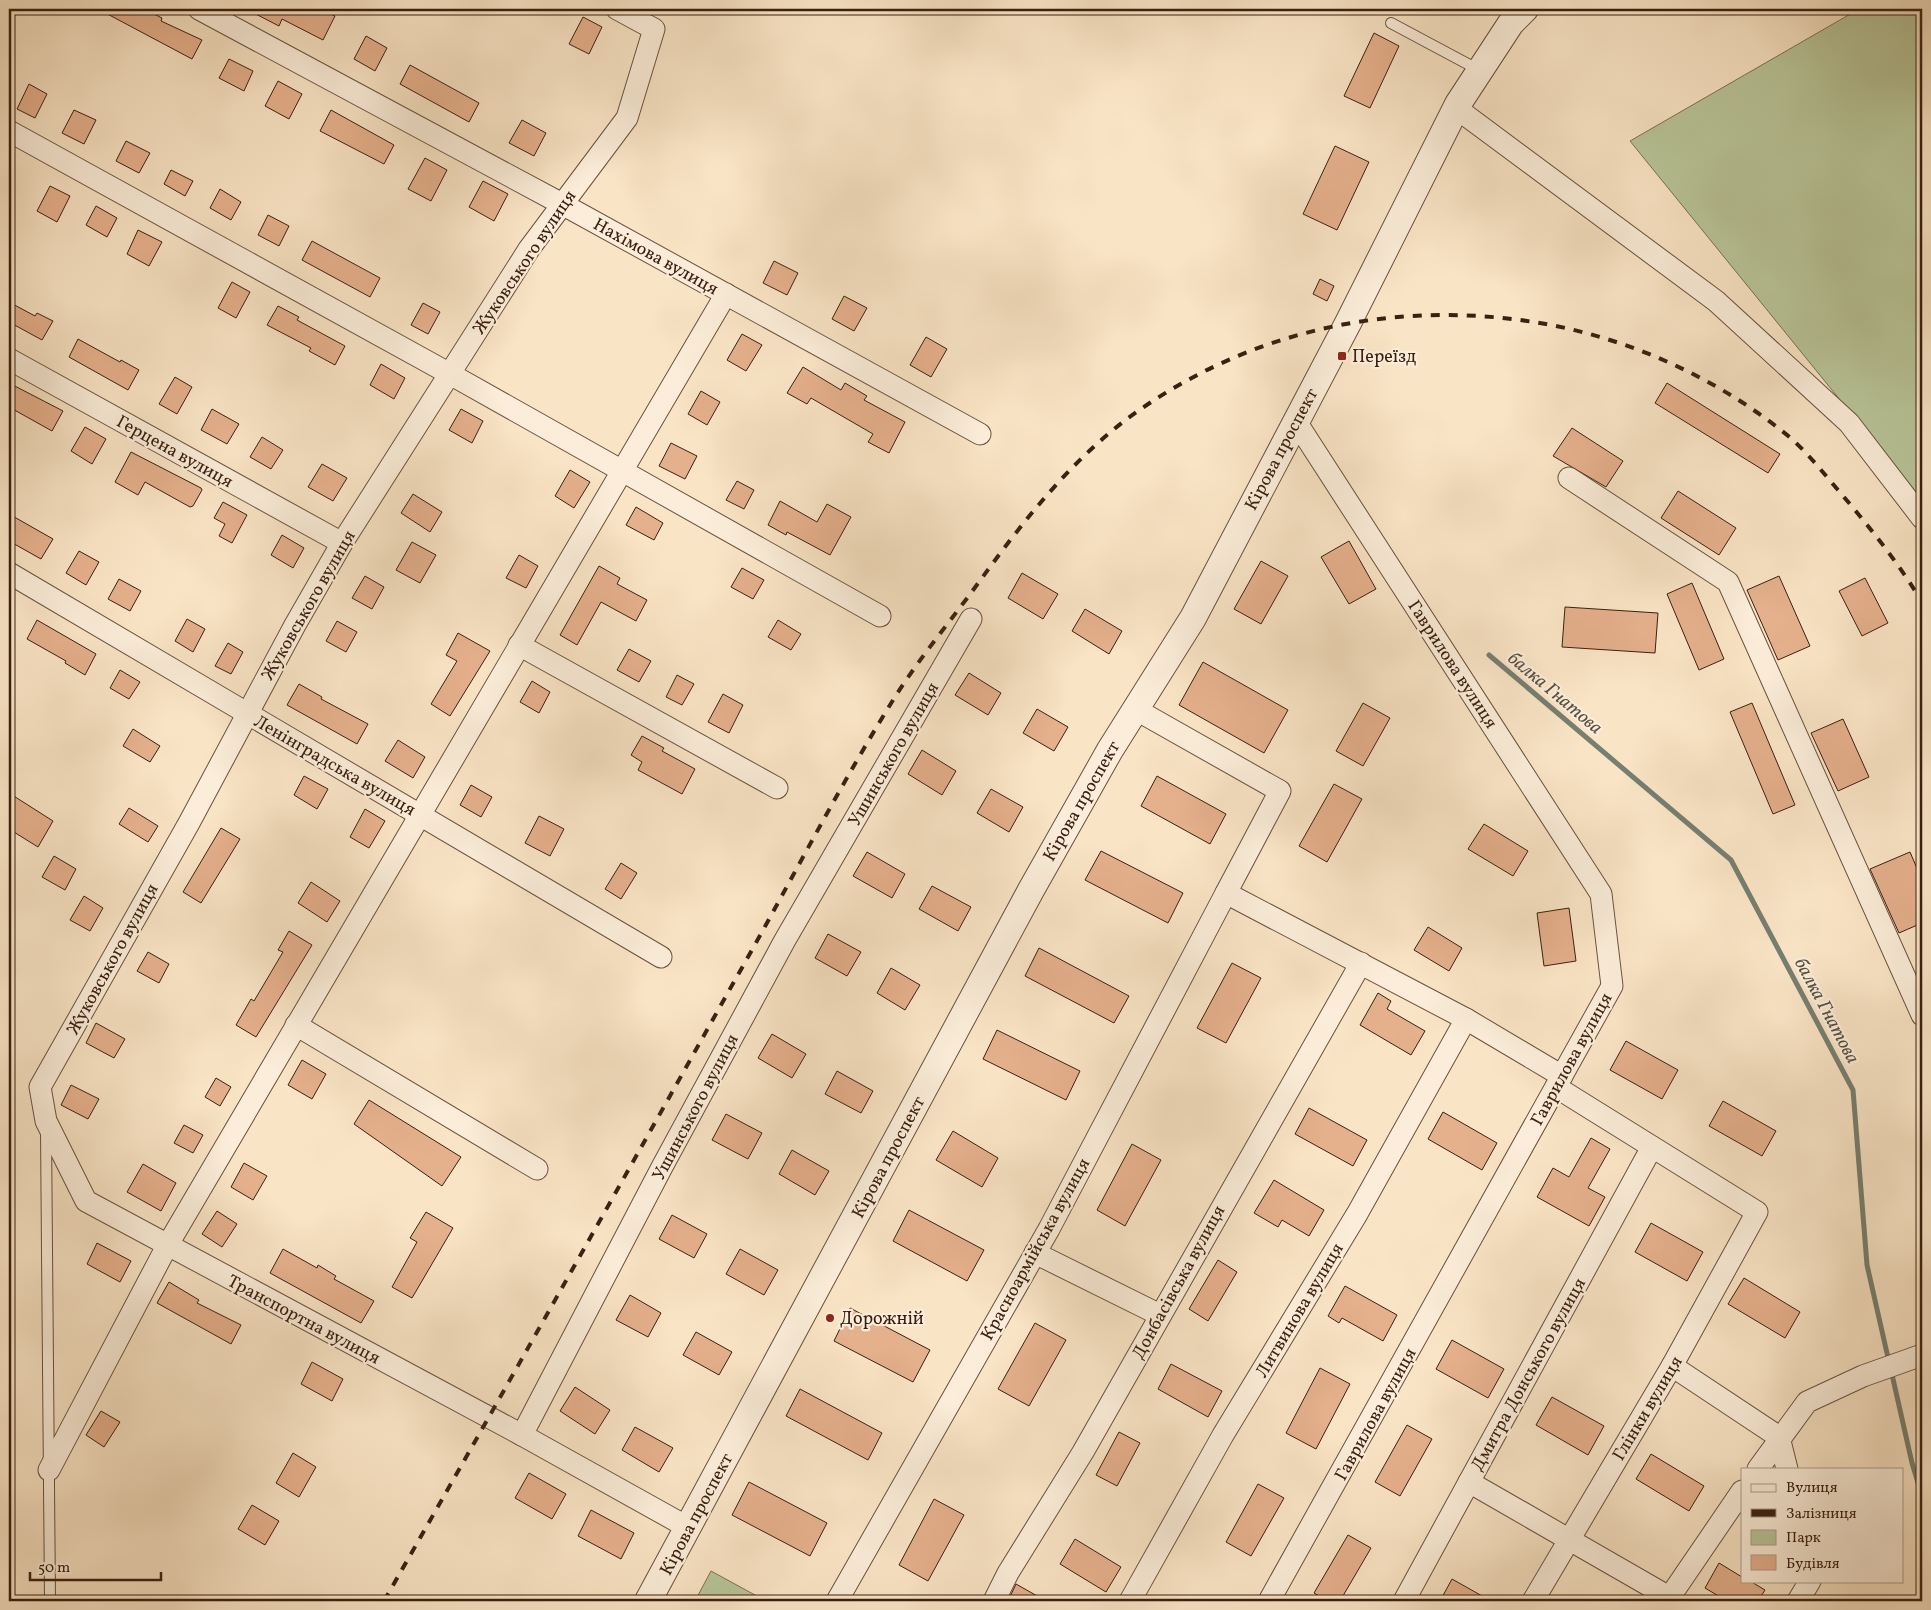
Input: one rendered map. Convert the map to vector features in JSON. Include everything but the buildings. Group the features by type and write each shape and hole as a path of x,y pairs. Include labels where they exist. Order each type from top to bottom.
{"street":[{"name":"Нахімова вулиця","path":"199,9 562,204 980,434"},
{"name":"Жуковського вулиця","path":"86,1201 46,1121 40,1087 189,823 342,543 529,249 627,118 654,29 617,9"},
{"name":"Кірова проспект","path":"648,1601 1031,890 1110,750 1193,618 1352,314 1456,108 1511,23 1524,9"},
{"path":"1456,108 1716,301 1849,423 1922,518"},
{"path":"9,131 450,374 880,616"},
{"path":"49,1470 167,1246 726,294"},
{"name":"Герцена вулиця","path":"9,359 342,543"},
{"name":"Гаврилова вулиця","path":"1269,1601 1612,986 1600,894 1296,420"},
{"path":"1569,478 1728,582 1922,1015"},
{"name":"Ленінградська вулиця","path":"9,573 661,957"},
{"name":"Ушинського вулиця","path":"522,1435 662,1167 785,940 971,619"},
{"path":"520,645 777,788"},
{"name":"Красноармійська вулиця","path":"837,1601 1035,1253 1280,791 1135,709"},
{"path":"1226,893 1466,1019 1559,1081 1652,1147"},
{"name":"Донбасівська вулиця","path":"994,1601 1008,1573 1083,1452 1361,963"},
{"name":"Литвинова вулиця","path":"1130,1601 1223,1435 1357,1214 1466,1019"},
{"path":"296,1026 537,1169"},
{"name":"Глінки вулиця","path":"1534,1601 1672,1366 1757,1212 1652,1147"},
{"name":"Дмитра Донського вулиця","path":"1404,1601 1652,1147"},
{"name":"Транспортна вулиця","path":"86,1201 522,1435"},
{"path":"1035,1253 1160,1315"},
{"path":"1759,1468 1779,1437 1807,1402 1863,1376 1922,1355"},
{"path":"1672,1366 1779,1437 1787,1468"},
{"path":"522,1435 689,1528"},
{"path":"1469,1482 1570,1538 1668,1599 1741,1492"},
{"path":"1798,1601 1809,1582"},
{"path":"1814,1582 1818,1601"}],"lane":[{"path":"1391,24 1479,70"},
{"path":"46,1121 50,1601"}],"green space":[{"path":"1859,9 1922,9 1922,501 1630,141"},
{"path":"711,1571 766,1601 695,1601"}],"waterway":[{"name":"балка Гнатова","path":"1489,655 1731,860 1853,1090 1867,1265 1889,1362"},
{"name":"балка Гнатова","path":"1891,1370 1912,1463 1922,1496"}],"railway":[{"path":"384,1601 648,1135 850,773 900,689 933,642 1032,512 1072,468 1115,428 1138,411 1182,383 1228,360 1275,342 1324,328 1424,315 1476,316 1527,321 1561,327 1628,346 1693,374 1754,410 1782,431 1811,459 1860,517 1893,558 1922,602"}],"place":[{"name":"Переїзд","path":"1342,356"},
{"name":"Дорожній","path":"830,1318"}]}
